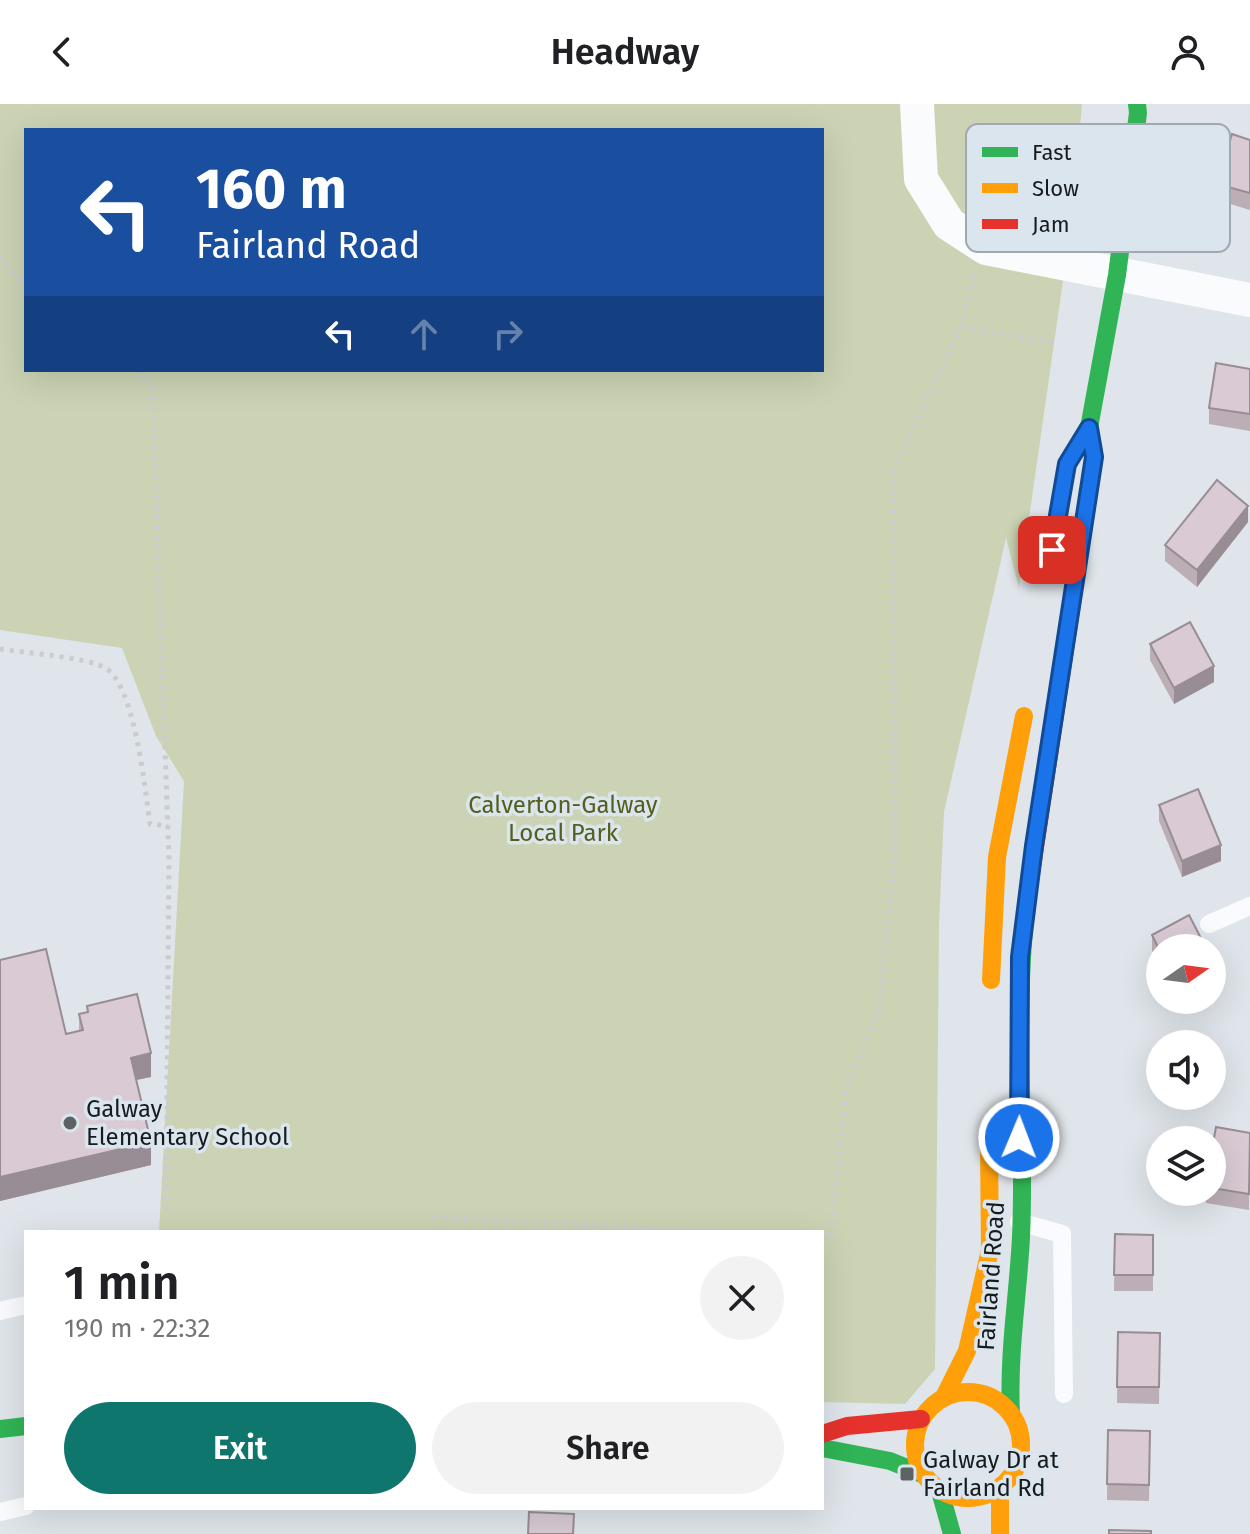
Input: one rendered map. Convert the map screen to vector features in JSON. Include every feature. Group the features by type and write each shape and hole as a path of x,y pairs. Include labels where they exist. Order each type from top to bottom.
{"main road":[{"name":"Fairland Road","path":"1011,1414 1009,1369 1021,1222 1020,957 1094,457 1089,428 1120,252"},
{"name":"Fairland Road","path":"1074,452 1089,428"},
{"path":"990,1004 997,857 1026,704"},
{"name":"Fairland Road","path":"944,1397 967,1351 990,1250 989,1129"},
{"path":"824,1448 890,1461 922,1474 940,1491 956,1498 975,1499 1000,1487 1013,1474 1021,1452 1017,1425 1011,1414 1002,1404 980,1393 963,1392 944,1397 931,1405 915,1434 914,1453 922,1474"},
{"path":"824,1433 847,1426 921,1419"},
{"path":"0,1429 24,1426"},
{"path":"1000,1487 1000,1534"},
{"path":"940,1491 952,1534"}],"street":[{"path":"917,104 921,179 949,224 966,235"},
{"path":"1011,252 1250,300"}],"lane":[{"path":"1209,924 1250,906"},
{"path":"990,1220 1021,1222 1062,1234 1064,1394"},
{"path":"0,1311 24,1305"},
{"path":"0,1512 24,1506"}],"path":[{"path":"824,1237 830,1237 847,1086 879,1010 895,853 893,472 961,327 981,252"},
{"path":"0,255 24,283"},
{"path":"961,327 1058,343"},
{"path":"142,372 152,384 168,826 166,1210"},
{"path":"0,649 104,667 120,680 129,704 150,824 168,826"},
{"path":"433,1217 696,1230"}],"green space":[{"name":"Calverton-Galway Local Park","path":"0,104 1082,104 1080,124 966,124 966,252 1067,252 1019,588 1006,538 944,812 939,924 935,1369 905,1404 824,1402 824,1230 159,1230 184,781 156,736 122,648 0,630"}],"building":[{"path":"1232,134 1250,140 1250,193 1230,188"},
{"path":"1216,363 1250,369 1250,414 1209,408"},
{"path":"1217,480 1248,506 1197,570 1165,545"},
{"path":"1190,622 1214,666 1174,688 1150,644"},
{"path":"1198,789 1221,845 1182,861 1159,805"},
{"path":"1189,915 1199,934 1154,934"},
{"name":"Galway Elementary School","path":"46,949 66,1034 83,1030 79,1014 88,1012 87,1006 137,994 151,1053 131,1058 151,1142 0,1177 0,960"},
{"path":"1226,1129 1250,1133 1249,1194 1226,1190"},
{"path":"1115,1234 1153,1235 1153,1275 1114,1275"},
{"path":"1118,1332 1160,1333 1159,1387 1117,1387"},
{"path":"1108,1430 1150,1431 1149,1485 1107,1484"},
{"path":"529,1512 574,1514 573,1534 528,1534"},
{"path":"1109,1530 1151,1531 1151,1534 1109,1534"}],"traffic: fast":[{"path":"1137,104 1137,124"},
{"path":"1089,491 1094,457 1089,428 1120,252"},
{"path":"1011,1414 1012,1347 1021,1237 1020,1026 1027,900"},
{"path":"0,1429 24,1426"},
{"path":"824,1448 890,1461 922,1474"},
{"path":"940,1491 952,1534"}],"traffic: slow":[{"path":"991,980 997,857 1024,716"},
{"path":"944,1397 967,1351 990,1250 989,1145"},
{"path":"968,1392 988,1396 1006,1407 1017,1425 1021,1445 1017,1465 1006,1483 988,1494 968,1498 948,1494 930,1483 919,1465 915,1445 919,1425 930,1407 948,1396 968,1392"},
{"path":"1000,1487 1000,1534"}],"traffic: jam":[{"path":"1027,900 1089,491"},
{"path":"824,1433 847,1426 921,1419"}],"place":[{"name":"Galway Elementary School","path":"70,1123"},
{"name":"Galway Dr at Fairland Rd","path":"907,1474"}],"route":[{"path":"1019,1138 1020,957 1034,846 1094,457 1089,428 1067,464 1052,550"}]}
